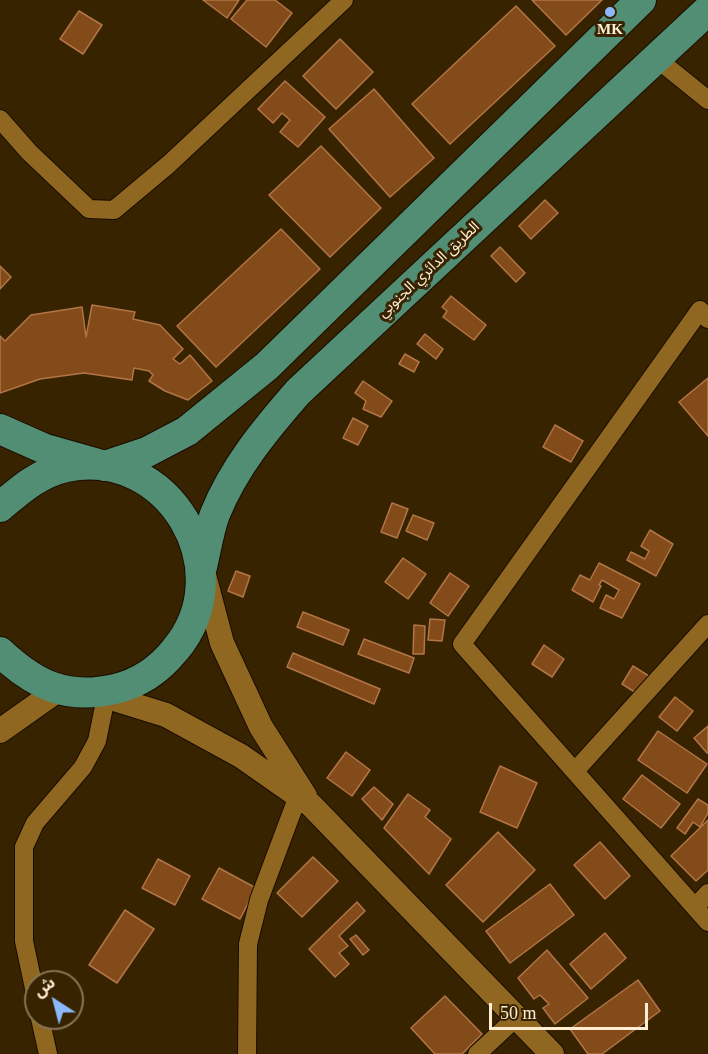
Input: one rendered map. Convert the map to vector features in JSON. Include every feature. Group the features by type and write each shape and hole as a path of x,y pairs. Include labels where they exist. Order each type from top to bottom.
{"main road":[{"path":"0,507 30,482 66,467 105,466 147,452 187,431 236,394 641,0"},
{"name":"الطريق الدائري الجنوبي","path":"202,567 215,515 234,474 263,432 298,392 708,10"},
{"path":"0,429 45,449 141,478 171,500 192,531 202,567 200,604 186,638 162,666 131,685 100,695 58,690 24,674 0,652"}],"street":[{"path":"0,119 29,152 89,209 114,210 169,164 344,0"},
{"path":"656,58 708,100"},
{"path":"705,309 462,644 576,770 708,922"},
{"path":"202,567 222,643 261,727 304,801"},
{"path":"576,770 708,624"},
{"path":"0,731 58,690"},
{"path":"30,970 24,941 24,846 35,823 83,767 97,741 100,695 166,714 241,756 304,801 518,1016 552,1054"},
{"path":"247,1054 248,944 259,900 304,801"},
{"path":"695,907 708,893"},
{"path":"477,1054 518,1016"},
{"path":"43,1030 48,1054"}],"building":[{"path":"203,0 239,0 227,18"},
{"path":"247,0 275,0 292,13 266,47 231,19"},
{"path":"532,0 602,0 566,35"},
{"path":"516,6 555,46 450,144 412,104"},
{"path":"79,11 102,25 83,54 60,39"},
{"path":"340,39 373,72 336,109 303,76"},
{"path":"285,81 325,117 298,147 280,132 290,120 282,113 273,123 258,109"},
{"path":"374,89 434,158 390,197 329,129"},
{"path":"321,146 381,208 330,257 269,195"},
{"path":"545,200 558,213 531,239 519,226"},
{"path":"281,229 320,269 216,367 177,326"},
{"path":"500,247 525,273 516,282 491,256"},
{"path":"0,266 11,277 0,289"},
{"path":"451,296 486,325 474,340 443,317 447,311 442,307"},
{"path":"92,305 135,312 133,319 160,325 183,349 173,359 180,364 190,355 212,381 188,400 165,391 149,381 153,375 149,371 134,368 132,380 84,373 40,379 0,393 0,336 5,341 31,315 82,307 86,337"},
{"path":"425,334 443,349 436,359 417,344"},
{"path":"405,354 419,362 414,372 399,364"},
{"path":"708,378 708,436 679,402"},
{"path":"363,381 392,401 381,417 363,409 366,401 355,393"},
{"path":"353,418 368,426 358,445 343,438"},
{"path":"555,425 583,441 571,462 543,447"},
{"path":"392,503 408,509 397,538 381,532"},
{"path":"413,515 434,523 427,540 406,531"},
{"path":"650,530 673,544 656,576 627,560 631,552 645,559 649,551 641,546"},
{"path":"403,558 426,574 408,599 385,582"},
{"path":"599,563 640,584 622,618 600,608 606,595 614,599 619,590 602,580 593,602 572,590 580,575 590,580"},
{"path":"236,571 250,576 243,597 228,591"},
{"path":"450,573 469,586 448,616 430,603"},
{"path":"303,612 349,630 343,645 297,627"},
{"path":"430,619 445,620 442,641 428,640"},
{"path":"414,625 425,626 424,654 413,654"},
{"path":"364,639 414,658 409,673 358,654"},
{"path":"544,645 564,659 552,677 532,664"},
{"path":"293,653 380,689 374,704 287,667"},
{"path":"633,666 652,678 641,696 622,684"},
{"path":"675,697 693,711 677,731 659,717"},
{"path":"708,726 708,752 707,753 694,738"},
{"path":"658,731 707,764 687,793 638,760"},
{"path":"346,752 370,770 352,796 327,778"},
{"path":"500,766 537,783 517,828 480,812"},
{"path":"642,775 680,804 661,828 623,799"},
{"path":"374,787 393,804 382,820 362,799"},
{"path":"408,794 430,810 425,817 451,839 429,874 384,828"},
{"path":"698,799 708,805 708,813 700,827 693,822 685,834 677,828"},
{"path":"708,820 708,870 696,881 671,856"},
{"path":"498,832 535,870 483,922 446,885"},
{"path":"600,842 630,876 605,899 574,865"},
{"path":"313,857 338,881 302,917 277,893"},
{"path":"158,859 190,876 175,905 142,888"},
{"path":"219,868 256,888 240,919 202,899"},
{"path":"550,884 574,915 510,963 486,931"},
{"path":"357,902 365,911 339,936 348,946 339,953 349,964 335,977 309,949"},
{"path":"125,910 154,929 117,983 89,965"},
{"path":"605,933 626,958 591,989 570,964"},
{"path":"356,935 369,950 363,955 350,939"},
{"path":"547,950 588,998 555,1024 543,1008 549,1004 540,995 534,999 518,978"},
{"path":"638,980 660,1011 602,1054 588,1054 570,1029"},
{"path":"445,996 482,1034 462,1054 435,1054 411,1028"}],"place":[{"name":"MK","path":"610,12"}]}
